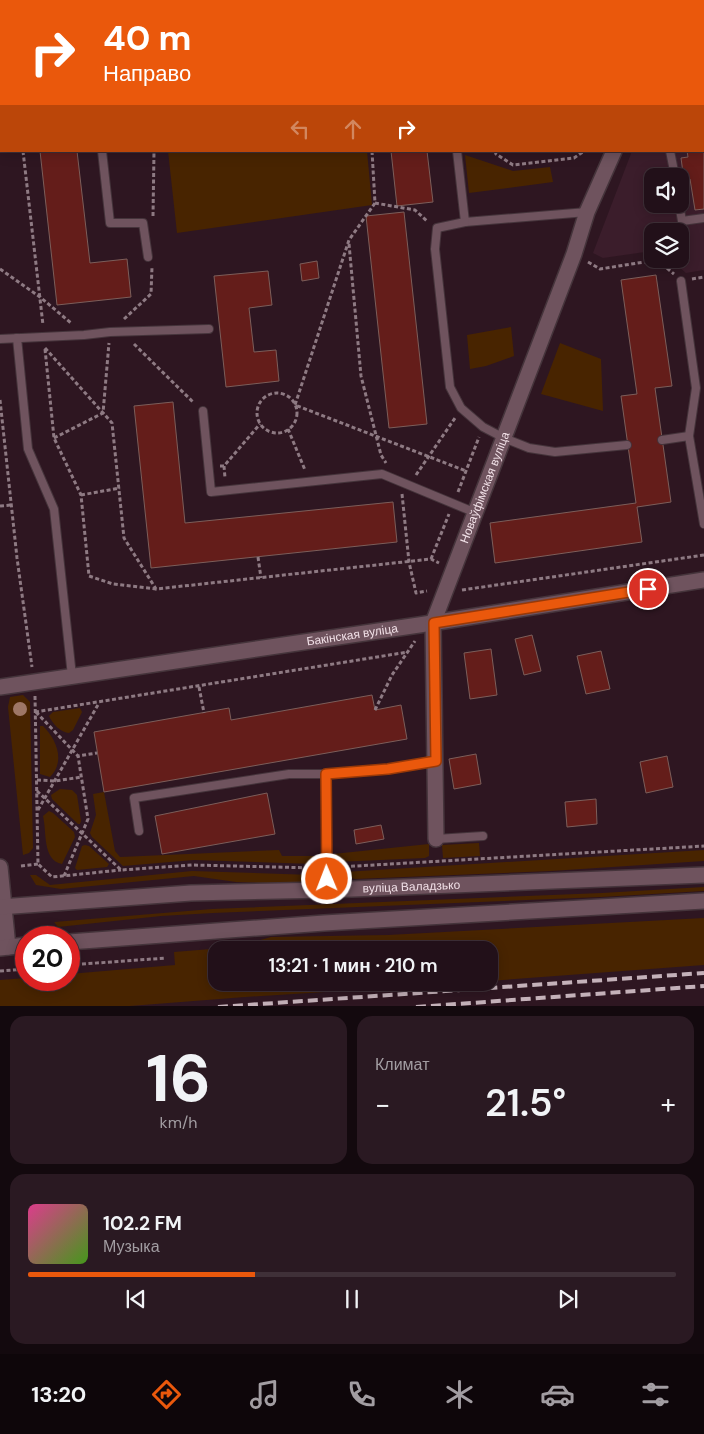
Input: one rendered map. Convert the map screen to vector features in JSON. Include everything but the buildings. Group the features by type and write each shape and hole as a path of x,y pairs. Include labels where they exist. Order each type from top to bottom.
{"street":[{"name":"Новаўфімская вуліца","path":"436,839 434,623 574,254 587,212 614,152"},
{"name":"Бакінская вуліца","path":"0,687 434,623 704,580"},
{"path":"0,867 4,947"},
{"name":"вуліца Валадзько","path":"2,907 191,893 327,890 704,875"},
{"path":"80,941 324,923 704,901"}],"lane":[{"path":"102,152 110,223 143,223 148,257"},
{"path":"457,152 465,222"},
{"path":"670,152 673,168"},
{"path":"587,212 465,222 437,228 435,250 450,387 461,408 483,427 529,448 555,452 628,445"},
{"path":"681,213 682,221 704,218"},
{"path":"681,281 696,388 690,436 704,524"},
{"path":"0,339 110,332 209,329"},
{"path":"17,338 28,450 54,509 72,676"},
{"path":"203,411 211,492 382,474 476,513"},
{"path":"662,440 690,436"},
{"path":"139,831 134,798 289,774 326,774 388,769 436,761"},
{"path":"326,774 327,890"},
{"path":"436,839 483,836"}],"path":[{"path":"23,152 54,438 81,495 89,576 112,584 156,589 431,559 439,563"},
{"path":"153,218 154,152"},
{"path":"295,405 349,240 375,203 372,152"},
{"path":"495,152 513,165 574,158 583,152"},
{"path":"375,203 415,210 437,228"},
{"path":"349,240 361,376 381,454 402,494"},
{"path":"574,254 600,269 657,260 681,281 704,277"},
{"path":"103,413 110,332 151,294 152,266"},
{"path":"0,269 40,297 84,335"},
{"path":"121,332 203,411"},
{"path":"44,349 112,423 124,538 156,589"},
{"path":"271,393 285,394 292,399 295,405 296,418 288,429 276,432 260,424 257,410 259,403 271,393"},
{"path":"0,400 11,505 33,676"},
{"path":"295,405 466,471"},
{"path":"54,438 103,413"},
{"path":"208,467 224,466 260,424"},
{"path":"288,429 304,469 306,482"},
{"path":"81,495 120,488"},
{"path":"0,506 11,505"},
{"path":"460,590 704,555"},
{"path":"258,557 261,578"},
{"path":"409,562 416,593"},
{"path":"35,712 408,652 392,676 375,710"},
{"path":"199,687 204,713"},
{"path":"35,691 38,864 52,878 121,870 192,865 327,868 704,846"},
{"path":"37,811 100,702"},
{"path":"35,712 78,756 82,777 88,819 64,876"},
{"path":"78,756 97,753"},
{"path":"37,780 54,781 82,777"},
{"path":"37,791 121,870"},
{"path":"21,866 38,864"},
{"path":"80,964 166,958"},
{"path":"0,971 15,970"}],"shaded area":[{"path":"168,152 367,152 372,205 177,233"},
{"path":"632,152 704,152 704,270 686,273 680,268 689,268 689,223 644,223 644,252 603,258 593,253"},
{"path":"465,155 513,171 550,167 553,182 469,193"},
{"path":"511,327 514,356 486,366 470,369 467,335"},
{"path":"560,343 601,359 603,411 541,394"},
{"path":"23,695 30,702 33,848 29,853 23,855 8,707 10,697"},
{"path":"80,708 82,712 73,730 69,733 57,727 49,716 53,712"},
{"path":"40,726 43,726 48,731 57,750 57,764 55,771 50,777 40,774"},
{"path":"60,789 72,790 77,795 80,824 52,799 51,795"},
{"path":"104,792 115,851 120,857 279,850 282,856 315,856 314,864 194,860 123,866 90,833 96,815 93,794"},
{"path":"49,811 74,832 75,837 62,864 51,857 46,844 43,816"},
{"path":"479,843 480,856 443,858 442,845"},
{"path":"429,844 429,856 425,858 336,862 333,854"},
{"path":"82,846 89,846 109,864 107,867 77,870 75,868"},
{"path":"704,850 704,861 551,871 355,879 349,877 344,872"},
{"path":"192,871 313,875 303,884 236,882 194,876 61,889 36,885 30,875 36,875 50,885"},
{"path":"704,887 704,891 601,897 161,916 67,926 57,926 54,922 212,909"},
{"path":"704,918 704,965 498,980 498,941 257,941 271,937 388,935"},
{"path":"208,949 208,991 340,991 130,1006 0,1006 0,980 15,979 15,991 80,991 80,973 175,965 174,952"}],"railway":[{"path":"232,1006 704,973"},
{"path":"430,1006 704,986"}],"route":[{"path":"327,879 326,774 388,769 436,761 434,623 648,589"}]}
